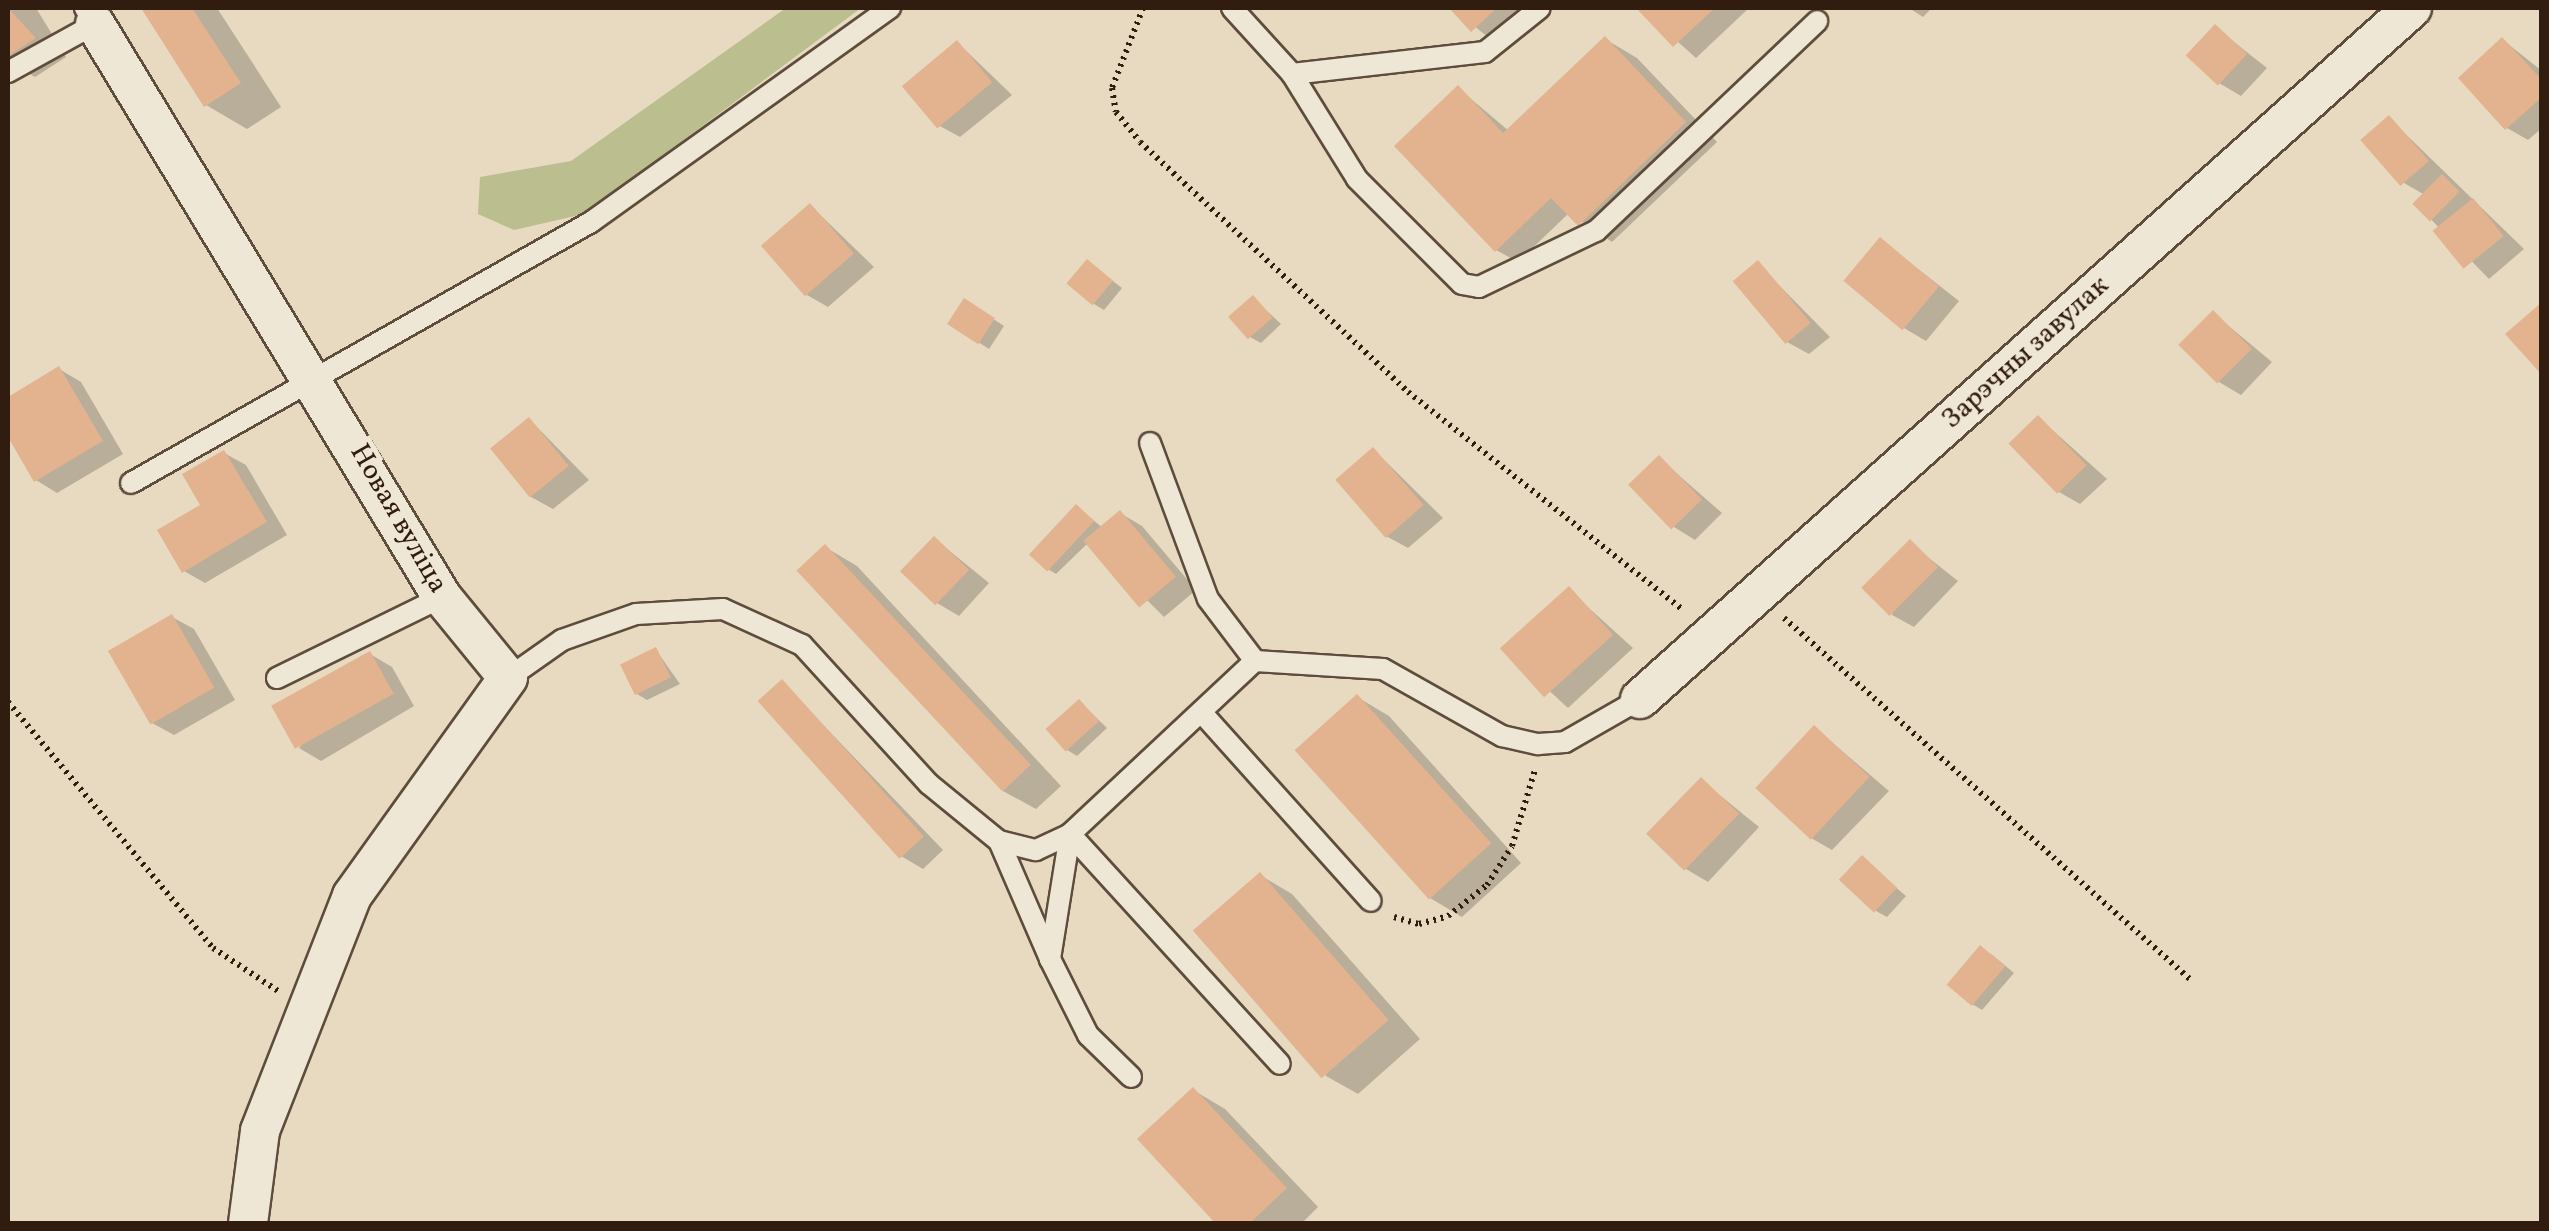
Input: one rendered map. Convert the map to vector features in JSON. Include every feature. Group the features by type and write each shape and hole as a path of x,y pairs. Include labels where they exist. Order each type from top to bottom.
{"street":[{"name":"Зарэчны завулак","path":"1640,699 2412,8"},
{"name":"Новая вуліца","path":"90,16 318,382 442,597 508,678"},
{"path":"248,1224 260,1130 304,1004 352,896 508,678"}],"lane":[{"path":"131,483 318,382 591,222 890,8"},
{"path":"1232,8 1292,74 1357,180 1462,284 1479,287 1596,232 1817,21"},
{"path":"1292,74 1485,52 1540,8"},
{"path":"8,72 90,16"},
{"path":"1150,442 1208,599 1256,660 1383,669 1502,736 1538,744 1565,742 1640,699"},
{"path":"277,678 442,597"},
{"path":"508,678 562,640 636,614 723,609 802,645 929,784 999,842 1088,1036 1131,1077"},
{"path":"999,842 1036,850 1070,834 1203,714 1256,660"},
{"path":"1203,714 1371,901"},
{"path":"1050,959 1070,834"},
{"path":"1070,834 1280,1064"}],"path":[{"path":"1143,8 1112,88 1116,112 1140,142 1408,392 1712,634"},
{"path":"1758,592 2191,980"},
{"path":"8,702 213,948 304,1004"},
{"path":"1371,901 1420,924 1448,916 1487,885 1531,797 1538,744"}],"green space":[{"path":"786,8 861,8 584,214 514,230 478,214 480,177 571,161"}],"building":[{"path":"8,8 36,38 8,56"},
{"path":"141,8 192,8 241,83 204,107"},
{"path":"1449,8 1497,8 1471,32"},
{"path":"1636,8 1715,8 1673,47"},
{"path":"2215,24 2247,54 2218,85 2186,55"},
{"path":"1605,36 1686,122 1578,226 1551,198 1495,252 1394,146 1458,85 1503,133"},
{"path":"2502,37 2542,80 2542,97 2505,130 2458,78"},
{"path":"957,40 992,82 937,128 902,86"},
{"path":"2389,115 2429,161 2400,186 2360,140"},
{"path":"2442,174 2460,192 2430,221 2412,204"},
{"path":"2473,198 2504,236 2463,269 2433,231"},
{"path":"810,203 854,254 805,296 761,246"},
{"path":"1880,237 1939,286 1902,330 1843,281"},
{"path":"1087,259 1113,281 1092,305 1066,284"},
{"path":"1758,260 1811,323 1785,344 1733,281"},
{"path":"1253,295 1273,318 1248,339 1228,317"},
{"path":"964,298 995,318 978,344 947,324"},
{"path":"2542,302 2542,375 2505,334"},
{"path":"2213,310 2252,349 2217,384 2178,345"},
{"path":"59,366 103,441 34,482 8,437 8,397"},
{"path":"2038,415 2087,465 2057,494 2009,443"},
{"path":"529,417 569,466 530,497 490,448"},
{"path":"1373,447 1424,505 1386,538 1335,480"},
{"path":"224,450 267,522 182,573 157,530 200,505 182,474"},
{"path":"1659,455 1702,500 1671,529 1628,485"},
{"path":"1076,504 1094,521 1047,572 1029,554"},
{"path":"1120,510 1176,577 1139,607 1083,541"},
{"path":"934,536 969,570 935,605 900,571"},
{"path":"1910,539 1938,567 1889,616 1861,588"},
{"path":"825,544 1031,765 1002,791 796,571"},
{"path":"1569,586 1613,635 1544,697 1500,648"},
{"path":"172,614 214,688 150,725 108,651"},
{"path":"656,647 671,678 635,695 620,665"},
{"path":"370,651 394,694 295,749 271,706"},
{"path":"782,679 924,837 899,859 757,701"},
{"path":"1357,694 1491,843 1429,900 1295,750"},
{"path":"1079,699 1099,721 1066,751 1046,729"},
{"path":"1814,725 1870,777 1811,840 1755,788"},
{"path":"1701,777 1739,814 1684,871 1646,834"},
{"path":"1862,855 1897,888 1874,913 1839,880"},
{"path":"1260,872 1389,1020 1321,1078 1193,930"},
{"path":"1980,945 2005,966 1972,1006 1947,985"},
{"path":"1193,1087 1287,1188 1249,1224 1216,1224 1137,1139"}]}
